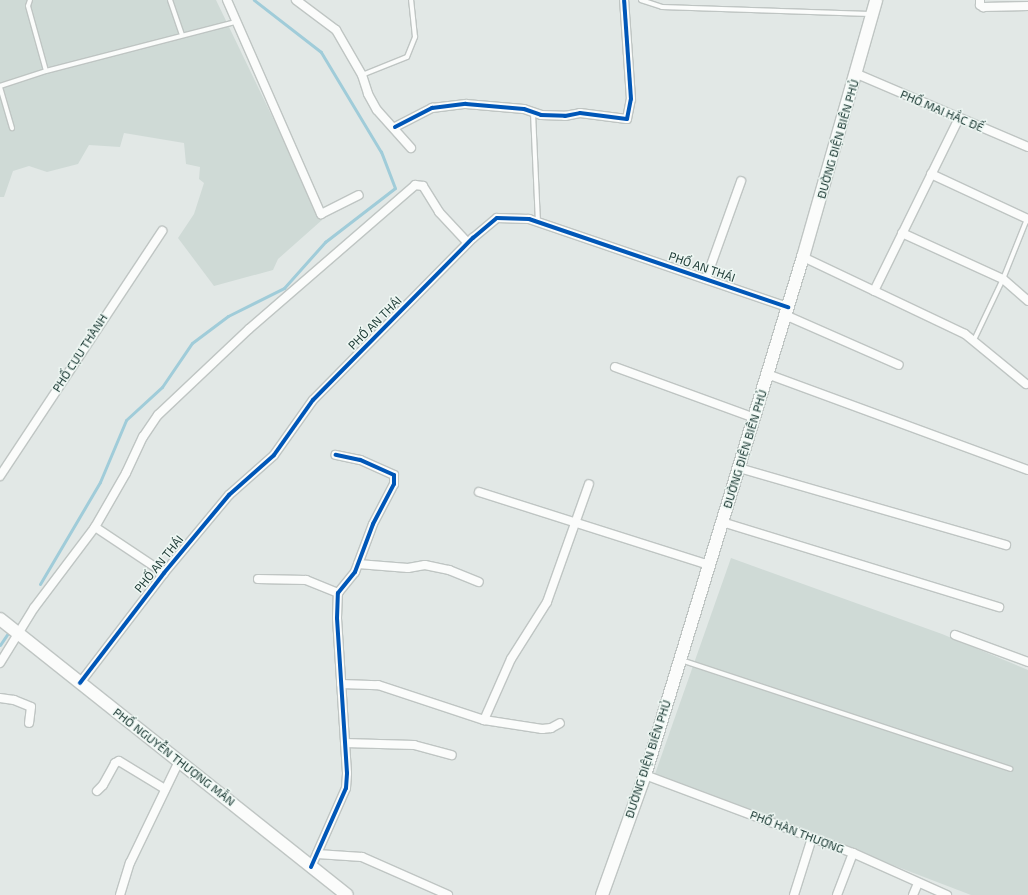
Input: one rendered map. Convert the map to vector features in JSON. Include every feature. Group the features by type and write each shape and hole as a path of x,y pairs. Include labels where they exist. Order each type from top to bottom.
{"main road":[{"name":"ĐƯỜNG ĐIỆN BIÊN PHỦ","path":"602,895 645,775 739,468 857,74 876,0"},
{"name":"PHỐ NGUYỄN THƯỢNG MẪN","path":"0,619 347,895"}],"street":[{"path":"227,0 321,214 359,195"},
{"path":"296,0 336,30 362,75 368,94 377,110 395,127 411,148"},
{"path":"395,127 432,108 448,105 524,109 533,113 564,116 580,113 627,119 631,99 624,0"},
{"path":"980,0 980,5 983,7 1028,6"},
{"name":"PHỐ MAI HẮC ĐẾ","path":"857,74 1028,147"},
{"path":"874,291 959,118"},
{"path":"931,174 1028,218"},
{"path":"706,279 741,181"},
{"path":"0,663 34,608 95,527 126,473 143,437 158,415 249,329 415,185 424,186 439,212 468,243"},
{"name":"PHỐ AN THÁI","path":"80,683 164,573 228,495 274,455 313,400 468,243 496,218 529,219 706,279 787,311 899,365"},
{"name":"PHỐ CỰU THÀNH","path":"0,476 162,231"},
{"path":"902,233 1003,279 1028,301"},
{"path":"803,257 974,340 1026,384"},
{"path":"615,367 754,418"},
{"path":"767,374 1028,470"},
{"path":"312,867 346,788 338,593 358,564 372,524 394,484 394,474 360,460 336,455"},
{"path":"739,468 1006,545"},
{"path":"484,720 511,659 547,602 589,484"},
{"path":"478,492 576,521 709,565"},
{"path":"722,522 999,607"},
{"path":"95,527 164,573"},
{"path":"358,564 408,568 425,565 449,570 480,582"},
{"path":"258,579 306,580 338,593"},
{"path":"956,635 1028,662"},
{"path":"341,684 378,685 484,720 542,729 551,728 560,724"},
{"path":"0,698 14,700 31,707 29,723"},
{"path":"345,743 414,745 452,755"},
{"path":"96,791 103,786 114,763 119,761 165,789"},
{"path":"120,895 130,862 179,761"},
{"name":"PHỐ HÀN THƯỢNG","path":"645,775 853,853 947,895"},
{"path":"794,895 812,838"},
{"path":"837,895 853,853"},
{"path":"317,854 362,857 448,895"},
{"path":"913,895 918,883"}],"lane":[{"path":"30,0 28,6 46,71"},
{"path":"170,0 182,35"},
{"path":"362,75 407,57 415,37 411,0"},
{"path":"641,0 662,7 873,14"},
{"path":"12,128 0,86 46,71 236,22"},
{"path":"533,113 538,222"},
{"path":"974,340 1003,279 1028,218"},
{"path":"679,660 1010,769"}],"shaded area":[{"path":"0,0 216,0 322,220 278,259 273,270 214,286 178,238 194,214 204,183 199,179 200,167 186,164 184,143 124,133 120,147 89,145 78,164 47,172 29,166 13,171 4,197 0,197"},
{"path":"731,558 942,634 1028,670 1028,895 971,895 655,774"}],"waterway":[{"path":"40,584 100,482 126,420 162,387 192,343 228,316 284,288 325,242 395,188 381,152 321,52 254,0"},
{"path":"0,645 8,633"}],"cycle path":[{"path":"395,127 432,108 466,104 524,109 541,115 565,116 580,113 627,119 631,99 624,0"},
{"path":"80,683 164,573 229,495 274,455 313,400 473,238 497,218 529,219 788,307"},
{"path":"311,867 346,788 347,773 337,618 338,593 355,572 373,524 394,484 394,475 360,460 336,455"}]}
